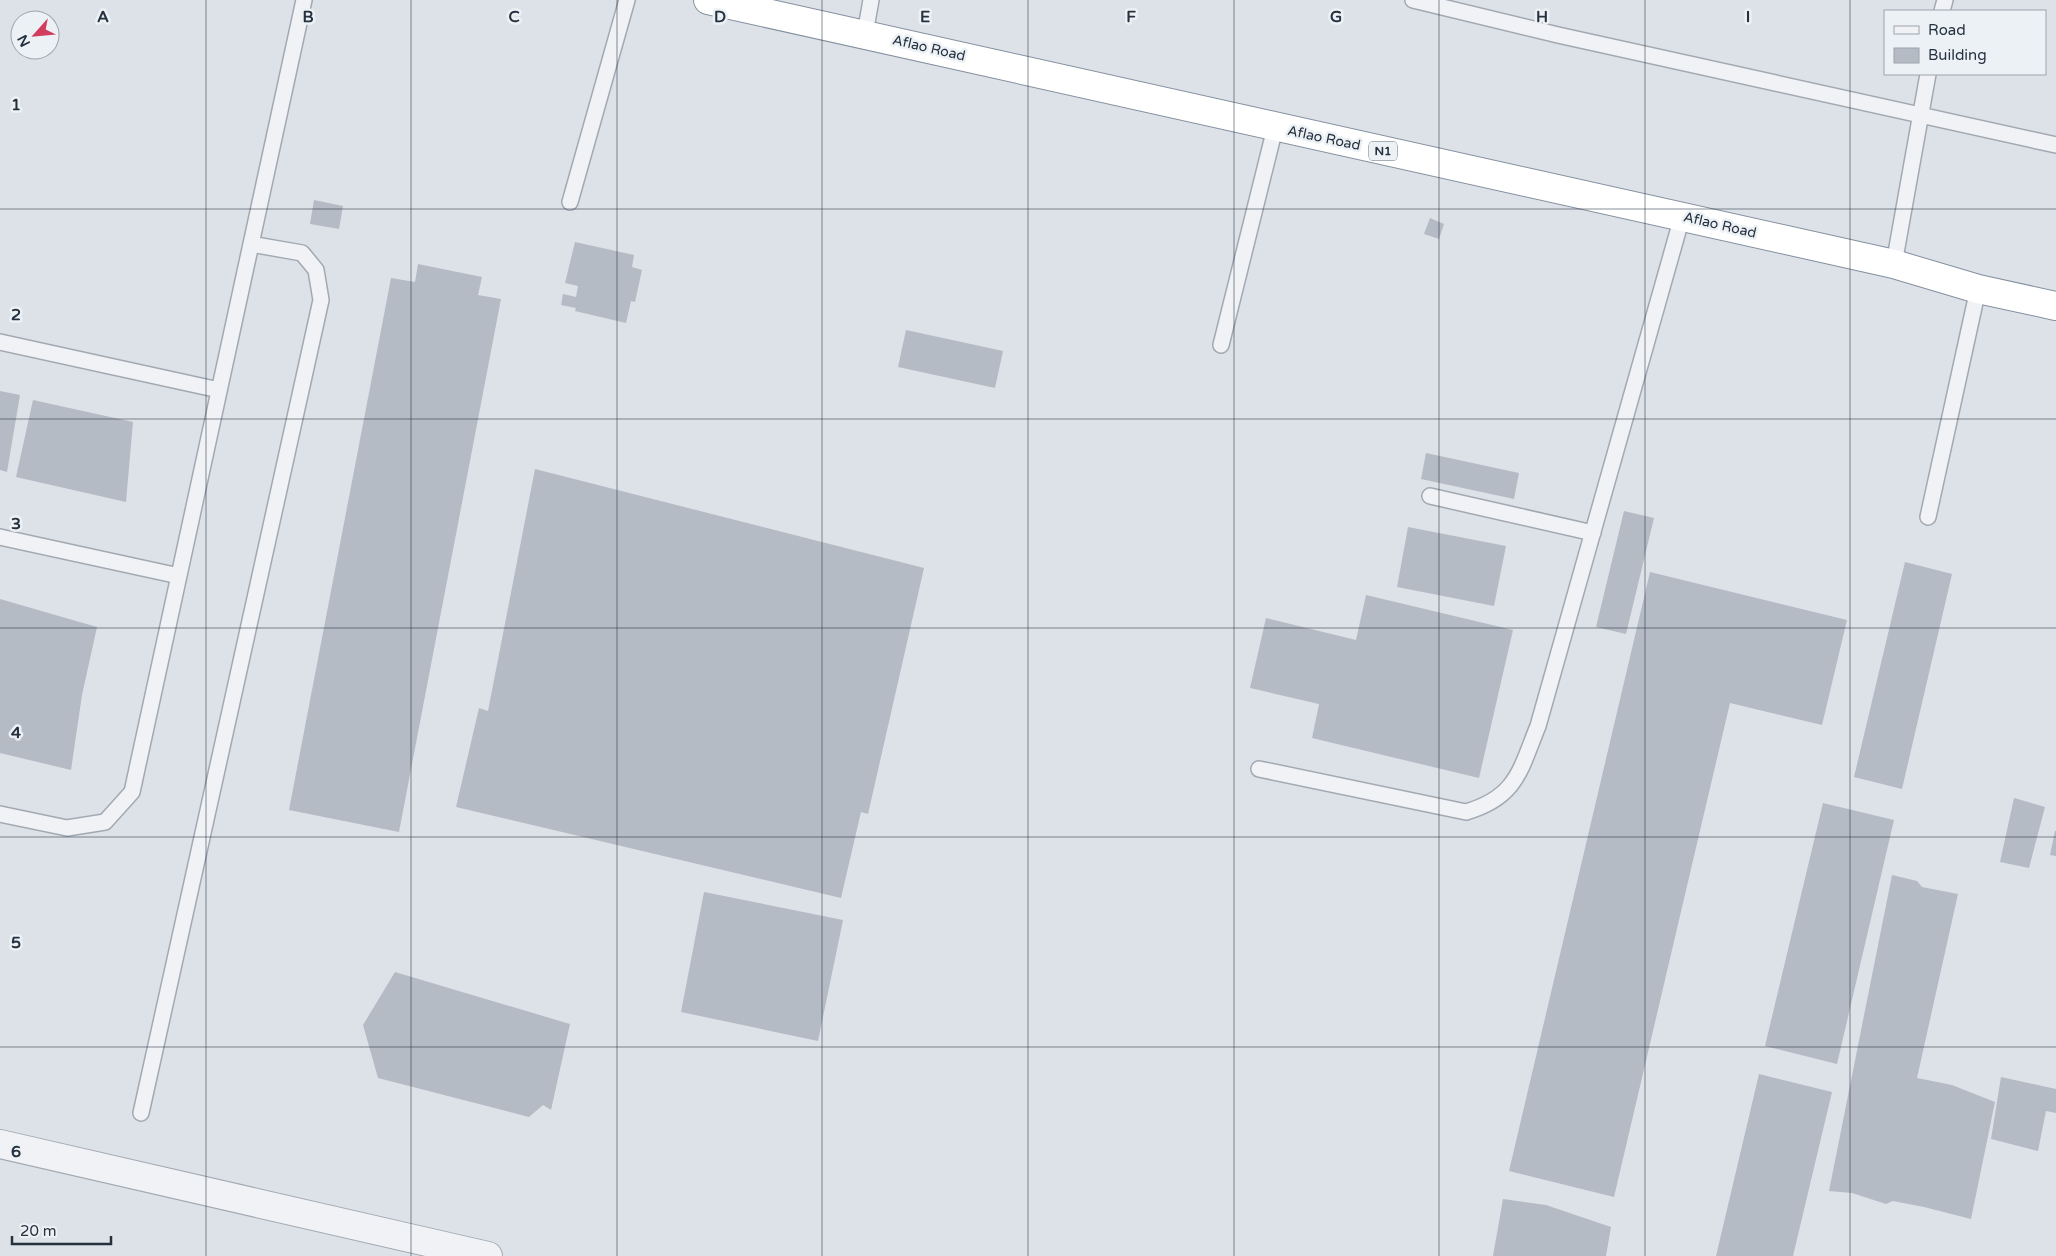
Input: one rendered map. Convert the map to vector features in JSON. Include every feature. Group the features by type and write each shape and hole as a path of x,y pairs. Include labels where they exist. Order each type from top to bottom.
{"highway":[{"name":"Aflao Road","path":"708,0 1275,128 1894,264 1978,289 2056,306"}],"street":[{"path":"0,1144 485,1256"}],"lane":[{"path":"0,814 68,828 106,822 132,792 304,0"},
{"path":"570,202 627,0"},
{"path":"865,34 871,0"},
{"path":"1413,0 1558,35 2056,146"},
{"path":"1894,264 1928,75"},
{"path":"1221,345 1275,128"},
{"path":"1259,769 1466,812 1491,802 1506,792 1517,778 1538,726 1682,217"},
{"path":"141,1113 321,300 316,270 302,253 250,244"},
{"path":"1928,517 1978,289"},
{"path":"0,342 219,390"},
{"path":"1430,496 1592,533"},
{"path":"0,537 179,576"}],"building":[{"path":"314,200 343,206 339,229 310,224"},
{"path":"1430,218 1444,224 1439,239 1424,234"},
{"path":"575,242 634,255 632,267 642,270 635,302 631,301 626,323 575,311 576,308 561,305 563,294 576,297 578,286 565,283"},
{"path":"418,264 482,277 478,295 501,299 399,832 289,810 391,278 415,282"},
{"path":"906,330 1003,351 995,388 898,367"},
{"path":"0,391 20,395 7,472 0,470"},
{"path":"33,400 133,422 126,502 16,477"},
{"path":"1426,453 1519,473 1514,499 1421,479"},
{"path":"535,469 924,568 868,814 861,812 841,898 456,807 479,708 488,711"},
{"path":"1624,511 1654,518 1626,634 1596,627"},
{"path":"1408,527 1506,546 1494,606 1397,587"},
{"path":"1905,562 1952,574 1902,789 1854,777"},
{"path":"1650,572 1847,620 1822,725 1730,703 1614,1197 1509,1171"},
{"path":"1366,595 1513,630 1479,778 1312,738 1319,704 1250,688 1266,618 1356,640"},
{"path":"0,599 97,627 82,695 71,770 0,753"},
{"path":"2014,798 2045,807 2029,868 2000,862"},
{"path":"1823,803 1894,820 1837,1064 1765,1046"},
{"path":"2056,831 2056,856 2050,855"},
{"path":"1892,875 1917,881 1922,887 1958,894 1917,1078 1952,1085 1995,1102 1971,1219 1924,1207 1893,1201 1886,1204 1852,1193 1829,1191"},
{"path":"704,892 843,920 818,1041 681,1012"},
{"path":"395,972 570,1024 551,1110 543,1105 529,1117 378,1078 363,1025"},
{"path":"1759,1074 1832,1092 1793,1256 1716,1256"},
{"path":"2001,1077 2056,1089 2056,1113 2046,1111 2038,1151 1991,1139"},
{"path":"1503,1199 1546,1205 1611,1227 1606,1256 1493,1256"}]}
